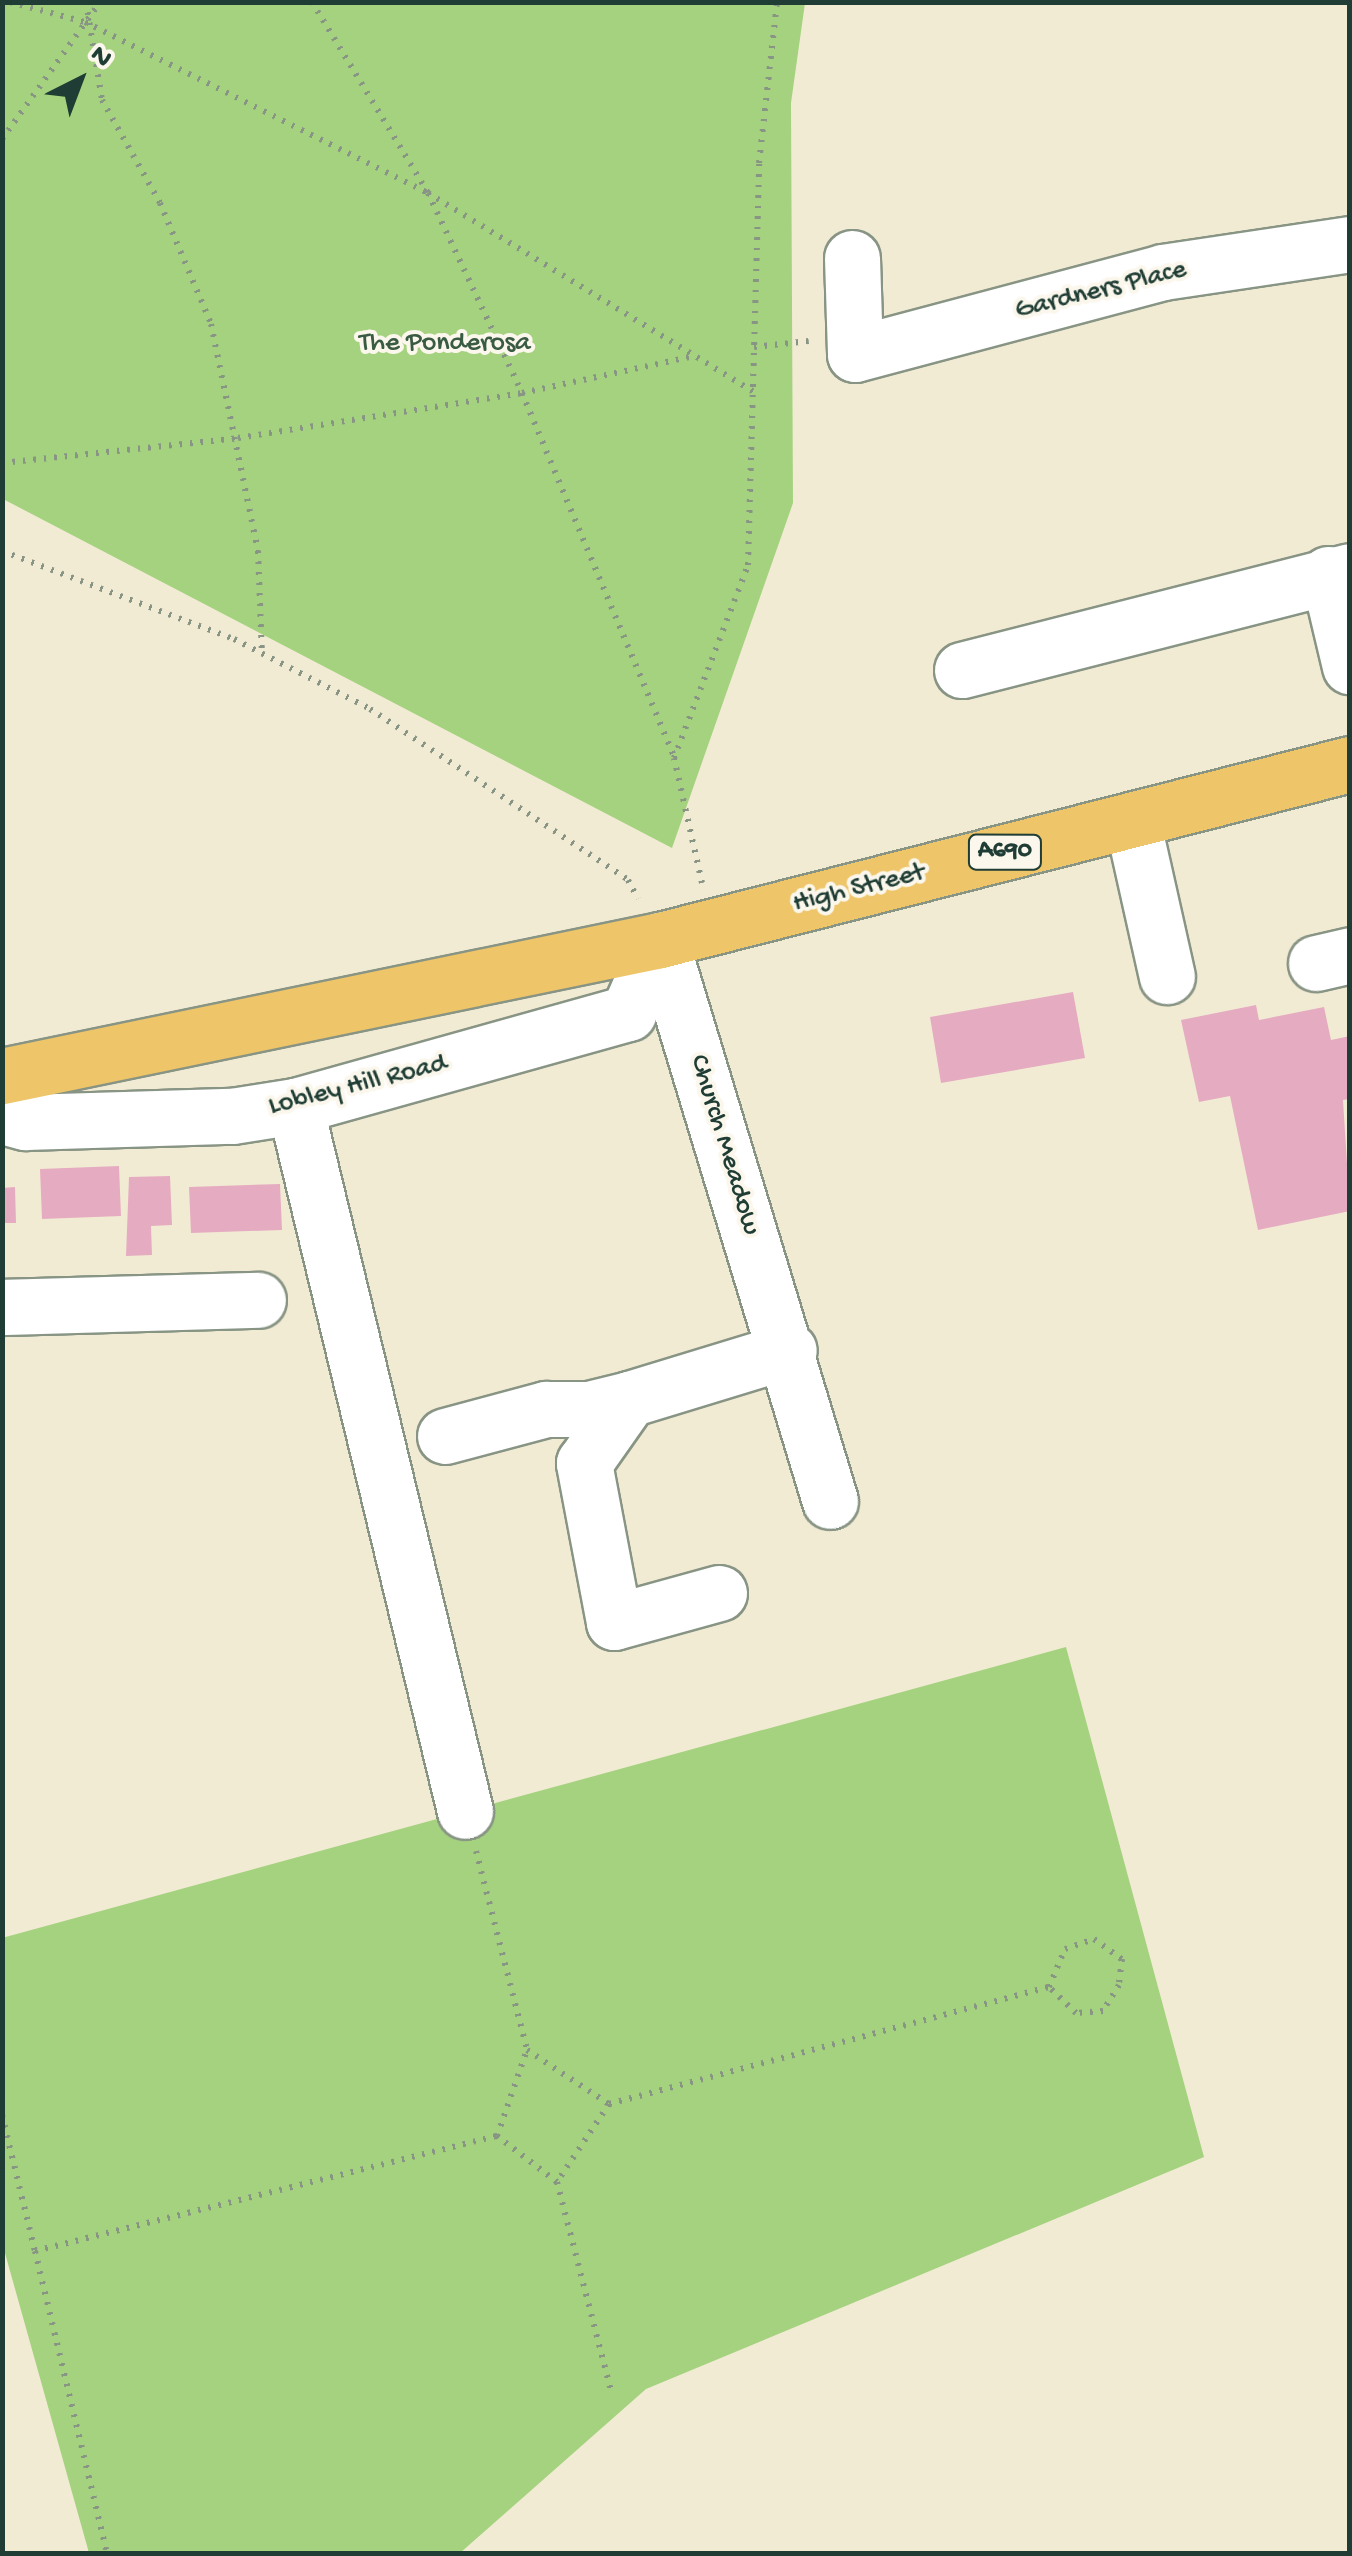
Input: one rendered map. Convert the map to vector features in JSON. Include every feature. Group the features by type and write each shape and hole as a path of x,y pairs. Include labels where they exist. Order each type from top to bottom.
{"main road":[{"name":"High Street","path":"660,940 1350,764"},
{"name":"A690","path":"2,1076 660,940"}],"street":[{"name":"Gardners Place","path":"852,258 855,354 1163,272 1350,244"},
{"path":"962,670 1339,573 1350,666"},
{"path":"1132,820 1168,976"},
{"name":"Lobley Hill Road","path":"2,1116 25,1122 213,1116 295,1106 628,1013 660,940"},
{"name":"Church Meadow","path":"660,940 789,1350 830,1501"},
{"path":"295,1106 466,1812"},
{"path":"2,1307 258,1300"},
{"path":"445,1436 546,1410 589,1409 789,1350"},
{"path":"628,1399 584,1463 614,1622 718,1593"}],"path":[{"path":"10,2 85,22 428,193 753,391"},
{"path":"86,2 85,22 102,100 160,204 210,324 238,438 258,551 262,654"},
{"path":"2,140 100,2"},
{"path":"312,2 428,193 522,393 674,758 712,926"},
{"path":"674,758 748,565 759,163 777,2"},
{"path":"754,348 800,342"},
{"path":"2,463 238,438 522,393 696,356"},
{"path":"2,551 262,654 370,709 628,880 660,940"},
{"path":"466,1812 527,2050 497,2136"},
{"path":"1094,1939 1122,1959 1118,1985 1103,2011 1076,2013 1048,1987 1066,1948 1094,1939"},
{"path":"557,2182 609,2104 1048,1987"},
{"path":"527,2050 609,2104"},
{"path":"2,2115 107,2554"},
{"path":"497,2136 557,2182 612,2394"},
{"path":"35,2250 497,2136"}],"green space":[{"name":"The Ponderosa","path":"2,3 805,3 791,103 793,503 672,848 3,499"},
{"path":"1066,1647 1204,2157 646,2389 460,2553 89,2553 3,2246 2,1938"}],"building":[{"path":"1073,992 1085,1058 941,1083 930,1017"},
{"path":"1256,1005 1259,1020 1324,1007 1331,1040 1350,1036 1350,1099 1343,1100 1350,1211 1258,1230 1230,1096 1199,1102 1181,1020"},
{"path":"119,1166 121,1216 42,1219 40,1169"},
{"path":"170,1176 172,1225 151,1226 152,1255 126,1256 129,1177"},
{"path":"280,1184 282,1230 191,1233 189,1187"},
{"path":"15,1187 16,1223 2,1223 2,1188"}]}
